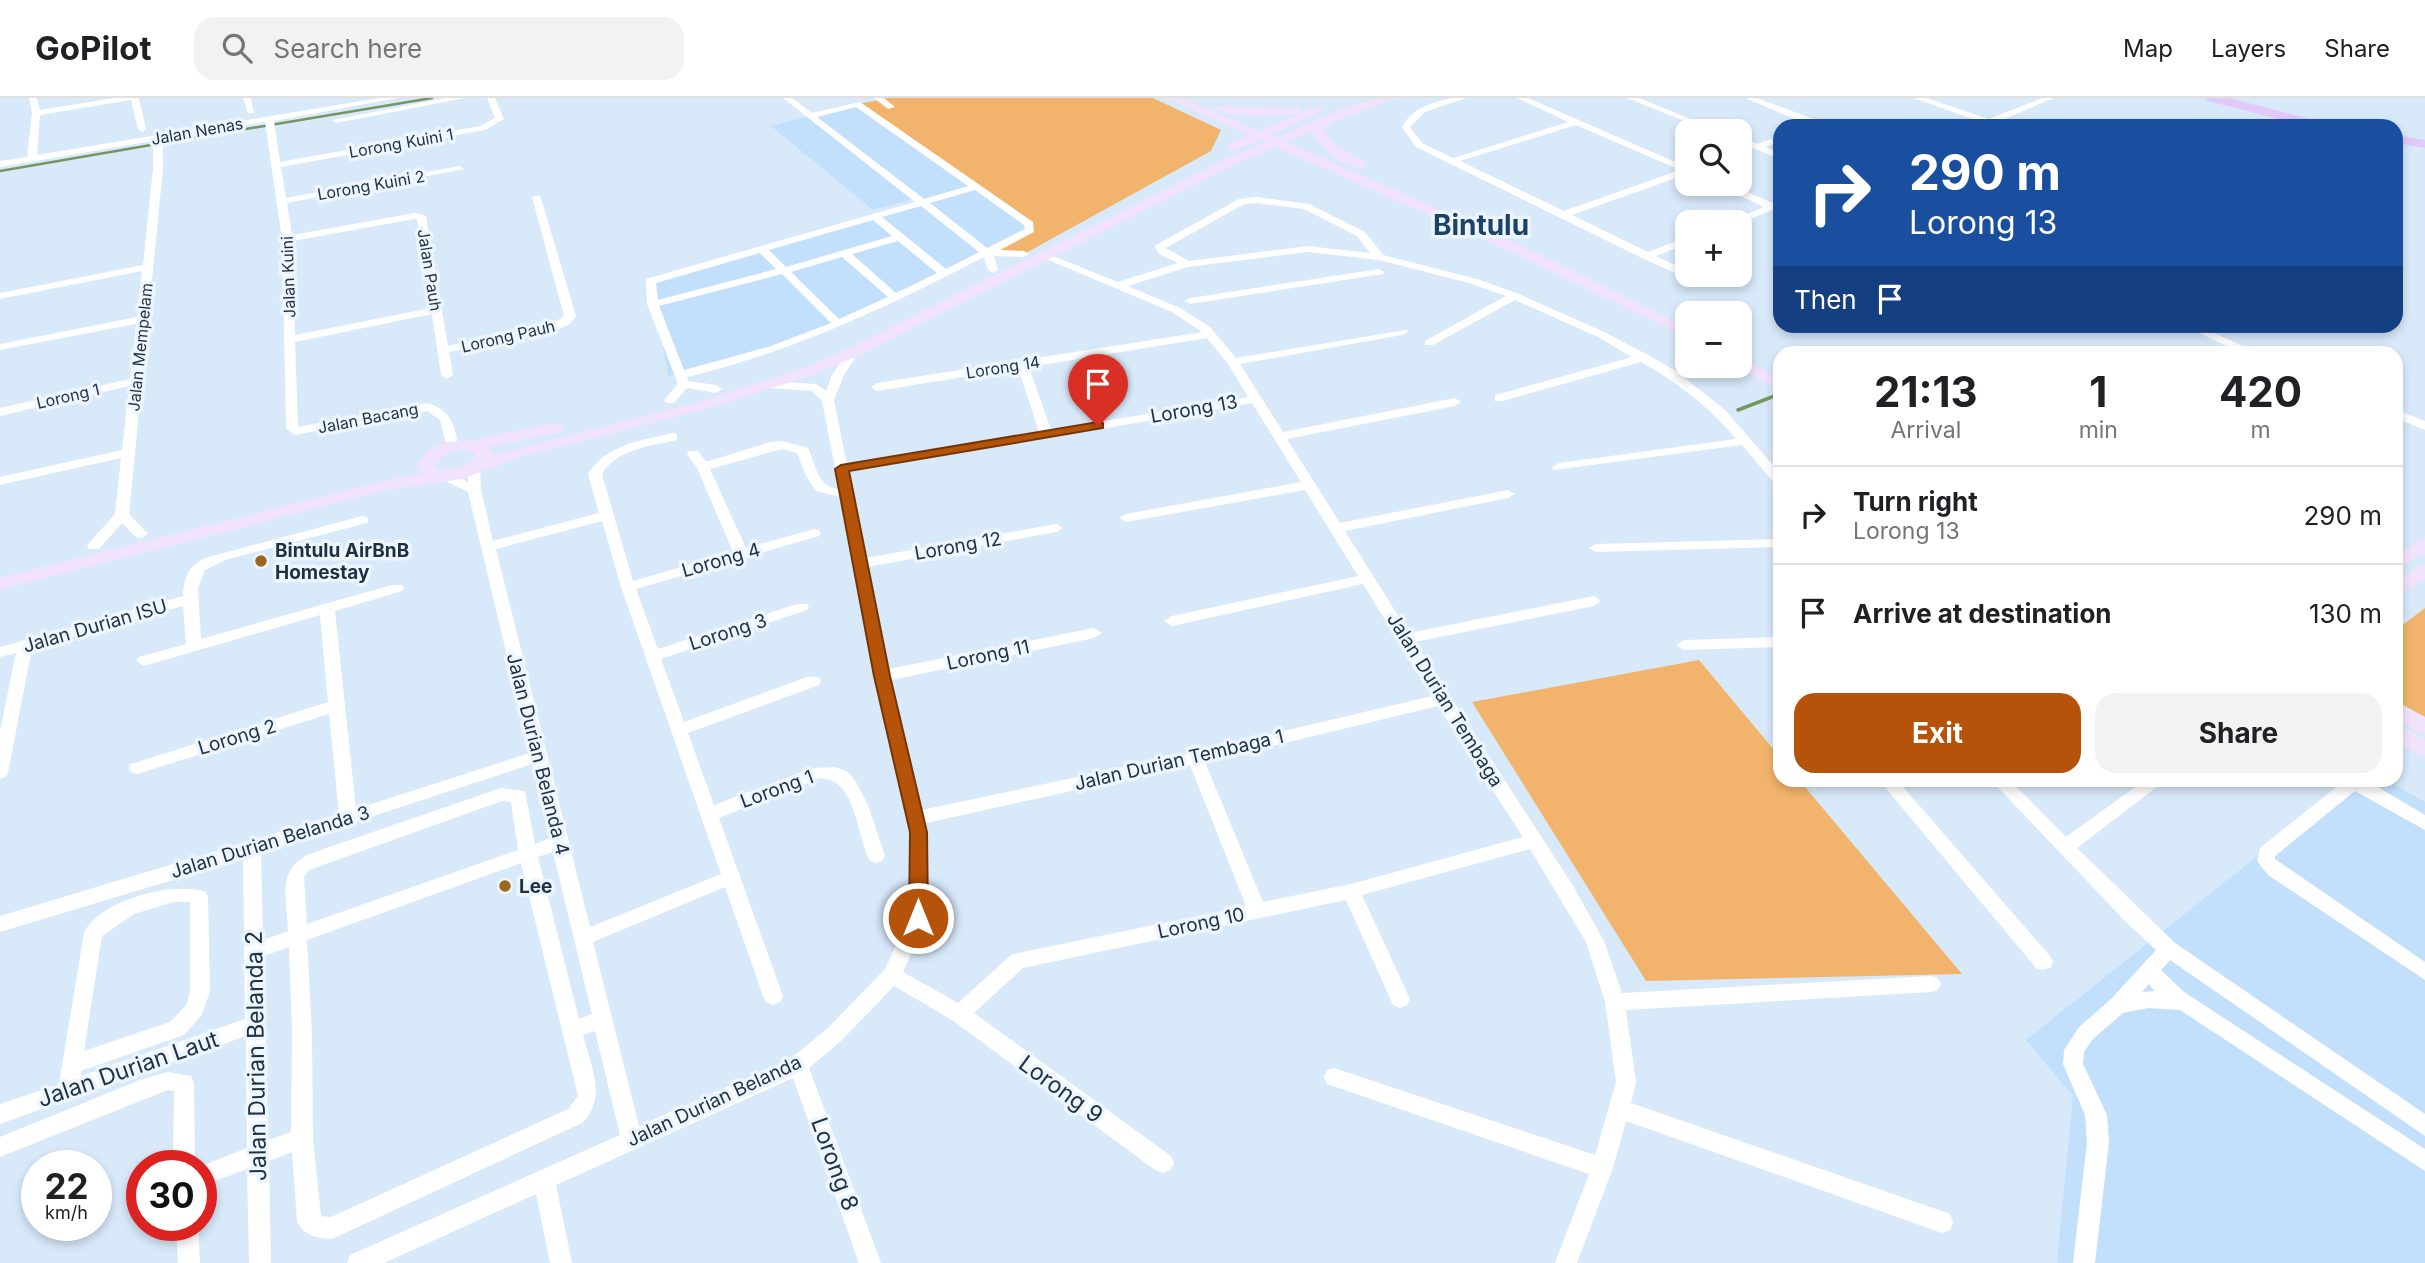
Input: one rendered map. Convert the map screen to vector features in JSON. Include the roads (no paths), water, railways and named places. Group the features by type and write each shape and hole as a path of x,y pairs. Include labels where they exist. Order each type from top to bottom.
{"main road":[{"path":"2208,99 2272,119"},
{"path":"2208,99 2292,119"},
{"path":"2403,140 2425,144"},
{"path":"2403,146 2425,149"}],"street":[{"path":"32,158 36,113 33,98"},
{"path":"36,113 130,98"},
{"path":"135,98 142,129"},
{"path":"247,98 251,111"},
{"name":"Jalan Nenas","path":"0,164 158,137 269,123 356,101 394,98"},
{"name":"Lorong Kuini 1","path":"335,120 461,98"},
{"name":"Lorong Kuini 1","path":"277,165 482,128 500,119 491,98"},
{"path":"787,98 986,252 993,270"},
{"path":"878,98 891,107"},
{"path":"1172,98 1362,165"},
{"path":"1191,98 1215,111 1229,129 1230,139 1225,149 1213,157"},
{"path":"0,570 388,473 452,446 474,445 670,400 794,366 860,338 1264,131 1353,98"},
{"path":"0,584 387,485 443,476 704,405 771,384 852,353 1234,160 1332,119 1391,98"},
{"path":"1462,98 1419,111 1410,118 1406,127 1411,137 1419,145 1675,269"},
{"path":"1521,98 1675,165"},
{"path":"1631,98 1685,119"},
{"path":"1749,98 1805,119"},
{"path":"1918,98 1971,119"},
{"path":"2024,98 2039,103"},
{"path":"1997,119 2050,98"},
{"path":"670,400 682,379 839,325 986,252 1030,227 857,104 811,116"},
{"path":"1215,111 1318,110"},
{"path":"1332,119 1318,129 1319,138 1325,145 1362,165 1675,311"},
{"path":"1452,161 1576,122"},
{"name":"Jalan Kuini","path":"269,123 287,239 292,429 299,432"},
{"name":"Jalan Mempelam","path":"122,515 158,168 158,137"},
{"path":"1284,139 1337,167 1523,252 1675,327"},
{"path":"1756,147 1773,141"},
{"path":"1752,146 1773,153"},
{"path":"1234,160 1287,157 1337,167"},
{"name":"Lorong Kuini 2","path":"283,201 459,169"},
{"path":"1563,215 1675,174"},
{"path":"682,379 653,304 648,282 652,279 976,187"},
{"path":"1751,196 1773,204"},
{"name":"Lorong Pauh","path":"444,350 555,327 566,322 570,316 537,197"},
{"path":"1187,264 1163,252 1160,247 1248,200 1306,206 1362,234 1380,257"},
{"path":"1752,215 1773,207"},
{"name":"Jalan Pauh","path":"287,239 420,216 447,375"},
{"path":"874,216 944,273"},
{"path":"653,304 722,289 900,237"},
{"path":"1646,256 1675,245"},
{"path":"761,248 839,325"},
{"path":"1118,286 1187,264 1308,249 1380,257 1474,281 1516,296 1644,358 1721,413 1773,473"},
{"path":"1328,250 1346,278"},
{"path":"986,252 1024,254"},
{"path":"844,253 895,298"},
{"name":"Jalan Durian Tembaga","path":"1044,256 1176,310 1212,334 1233,362 1442,699 1566,889 1595,941 1615,1002 1626,1082 1602,1168 1566,1263"},
{"path":"1,296 148,267"},
{"path":"1190,301 1379,272"},
{"path":"1429,343 1516,296"},
{"path":"290,340 436,310"},
{"path":"0,347 142,319"},
{"path":"1233,362 1402,332"},
{"path":"2206,333 2236,346"},
{"name":"Lorong 14","path":"877,387 1212,334"},
{"path":"771,384 816,388 828,400 838,375 852,353"},
{"path":"1752,353 1773,365"},
{"path":"1499,398 1644,358"},
{"path":"1022,364 1046,435"},
{"path":"1752,370 1773,381"},
{"path":"682,379 716,389"},
{"name":"Lorong 1","path":"0,412 136,381"},
{"name":"Lorong 13","path":"841,469 1256,399"},
{"name":"Jalan Durian Belanda","path":"358,1263 797,1066 835,1034 892,975 918,918 919,832 882,676 828,400"},
{"path":"1279,437 1455,402"},
{"name":"Jalan Bacang","path":"299,432 427,407 441,410 445,415 452,446"},
{"path":"2403,417 2425,426"},
{"path":"672,437 617,452 600,465 596,474 628,587 773,996"},
{"path":"1559,467 1747,441"},
{"path":"703,467 782,444 803,451 818,487 824,492 846,492"},
{"path":"474,445 480,447 485,455 477,466"},
{"path":"0,481 129,452"},
{"path":"693,454 703,467 742,555"},
{"path":"432,455 425,464 425,469 474,490"},
{"name":"Jalan Durian Belanda 4","path":"477,466 474,490 632,1140"},
{"path":"1126,518 1309,485"},
{"path":"1336,528 1508,494"},
{"path":"94,546 122,515 141,534"},
{"path":"488,547 607,515"},
{"path":"194,646 191,599 195,572 208,562 362,520"},
{"name":"Lorong 12","path":"860,564 1056,528"},
{"name":"Lorong 4","path":"628,587 814,533"},
{"path":"1596,548 1773,543"},
{"path":"2403,559 2422,547"},
{"path":"2403,585 2425,570"},
{"path":"1172,621 1368,578"},
{"path":"144,661 397,588"},
{"name":"Jalan Durian ISU","path":"0,652 191,599"},
{"path":"1406,639 1594,601"},
{"name":"Lorong 3","path":"654,656 802,607"},
{"path":"327,609 348,818"},
{"name":"Lorong 11","path":"882,676 1094,633"},
{"path":"1684,645 1773,642"},
{"path":"0,774 25,645"},
{"path":"680,730 813,681"},
{"name":"Jalan Durian Tembaga 1","path":"915,818 1195,758 1442,699"},
{"name":"Lorong 2","path":"137,768 338,705"},
{"path":"2403,715 2425,727"},
{"path":"2403,736 2425,749"},
{"name":"Jalan Durian Belanda 3","path":"0,924 252,849 539,756"},
{"path":"1195,758 1257,911"},
{"name":"Lorong 1","path":"710,814 819,772 833,772 844,778 853,794 876,856"},
{"path":"1893,787 2043,962"},
{"path":"2006,787 2168,949 2425,1126"},
{"path":"2065,847 2148,787"},
{"path":"2351,787 2266,853 2266,861 2274,870 2425,972"},
{"path":"2365,787 2425,824"},
{"path":"501,794 519,796 528,854 588,1096 575,1116 332,1228 318,1227 308,1221 302,1138 302,1033 297,935 295,874 303,865 501,794"},
{"name":"Lorong 10","path":"959,1014 1018,961 1351,891 1534,841"},
{"path":"254,951 560,842"},
{"name":"Jalan Durian Belanda 2","path":"252,849 260,1263"},
{"path":"583,938 731,877"},
{"path":"1351,891 1400,999"},
{"path":"68,1090 71,1065 93,933 108,918 173,892 188,892 199,897 200,992 194,1010 177,1029 71,1065"},
{"path":"2084,1263 2098,1142 2096,1115 2073,1064 2074,1049 2086,1033 2118,1005 2168,949"},
{"path":"2149,968 2169,993 2425,1161"},
{"path":"892,975 959,1014"},
{"path":"1615,1002 1931,984"},
{"path":"2118,1005 2148,999 2184,1003"},
{"name":"Lorong 9","path":"959,1014 1163,1163"},
{"path":"571,1031 603,1019"},
{"name":"Jalan Durian Laut","path":"0,1114 255,1024"},
{"name":"Lorong 8","path":"797,1066 806,1083 870,1263"},
{"path":"1334,1077 1602,1168"},
{"path":"0,1147 167,1081 184,1083 184,1150"},
{"path":"1619,1109 1942,1222"},
{"path":"217,1171 302,1138"},
{"path":"544,1178 562,1263"},
{"path":"187,1241 188,1263"}],"waterway":[{"path":"168,142 432,98"},
{"path":"0,171 151,145"},
{"path":"1738,410 1773,397"}],"place":[{"name":"Bintulu AirBnB Homestay","path":"261,561"},
{"name":"Lee","path":"505,886"}],"district":[{"name":"Bintulu","path":"1481,225"}]}
